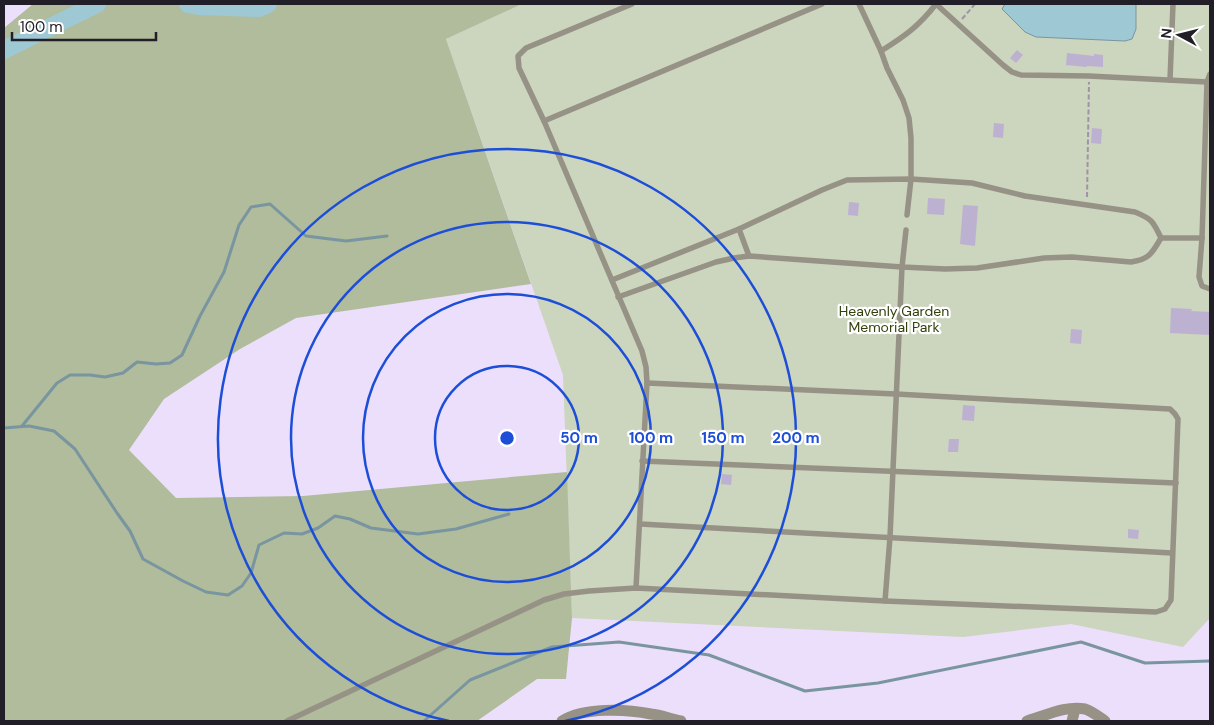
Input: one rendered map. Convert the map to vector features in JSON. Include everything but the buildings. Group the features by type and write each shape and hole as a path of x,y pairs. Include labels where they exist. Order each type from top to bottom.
{"street":[{"path":"1027,721 1065,709 1075,708 1093,712 1105,721"},
{"path":"1072,721 1075,708"},
{"path":"562,721 570,716 589,712 619,711 650,714 681,721"}],"lane":[{"path":"632,4 526,48 518,56 519,68 544,121 612,280 642,351 646,367 647,383 636,588"},
{"path":"544,121 822,4"},
{"path":"859,4 903,100 909,118 911,179 907,214"},
{"path":"881,51 906,35 921,22 936,4 1003,65 1020,75 1089,76 1207,82"},
{"path":"1170,80 1173,4"},
{"path":"1210,74 1207,82 1199,277 1202,286 1210,289"},
{"path":"612,280 739,229 847,180 911,179 972,183 1026,196 1135,212 1147,216 1154,223 1161,238"},
{"path":"739,229 749,256"},
{"path":"885,601 890,537 902,267 906,230"},
{"path":"1161,238 1202,238"},
{"path":"618,297 716,262 749,256 902,267 945,268 977,268 1044,258 1072,257 1131,262 1139,261 1152,254 1161,238"},
{"path":"287,721 544,600 564,594 636,588 885,601 1156,612 1166,609 1171,600 1178,420 1170,409 647,383"},
{"path":"642,461 1176,483"},
{"path":"640,524 1172,553"}],"path":[{"path":"958,24 975,4"},
{"path":"1087,205 1089,76"}],"green space":[{"name":"Heavenly Garden Memorial Park","path":"522,4 1210,4 1210,618 1183,647 1071,624 963,637 572,618 563,375 446,39"}],"shaded area":[{"path":"33,4 522,4 446,39 531,284 296,318 240,349 164,399 129,450 176,498 303,496 567,472 572,618 566,679 537,679 477,721 4,721 4,28"},
{"path":"1005,4 1136,4 1136,29 1132,39 1125,41 1036,37 1025,32 1002,9"}],"waterway":[{"path":"4,50 97,4"},
{"path":"188,4 259,8 268,4"},
{"path":"22,426 57,383 70,375 105,377 123,373 137,362 170,363 182,355 200,316 224,272 239,225 251,207 270,204 306,236 346,241 387,236"},
{"path":"4,428 29,426 54,431 75,449 130,531 143,559 206,592 228,595 242,586 251,573 259,545 284,533 302,534 318,528 335,516 350,519 371,528 418,534 456,529 509,514"},
{"path":"424,721 470,680 552,647 619,642 709,655 805,691 878,683 1081,642 1145,663 1210,661"}]}
